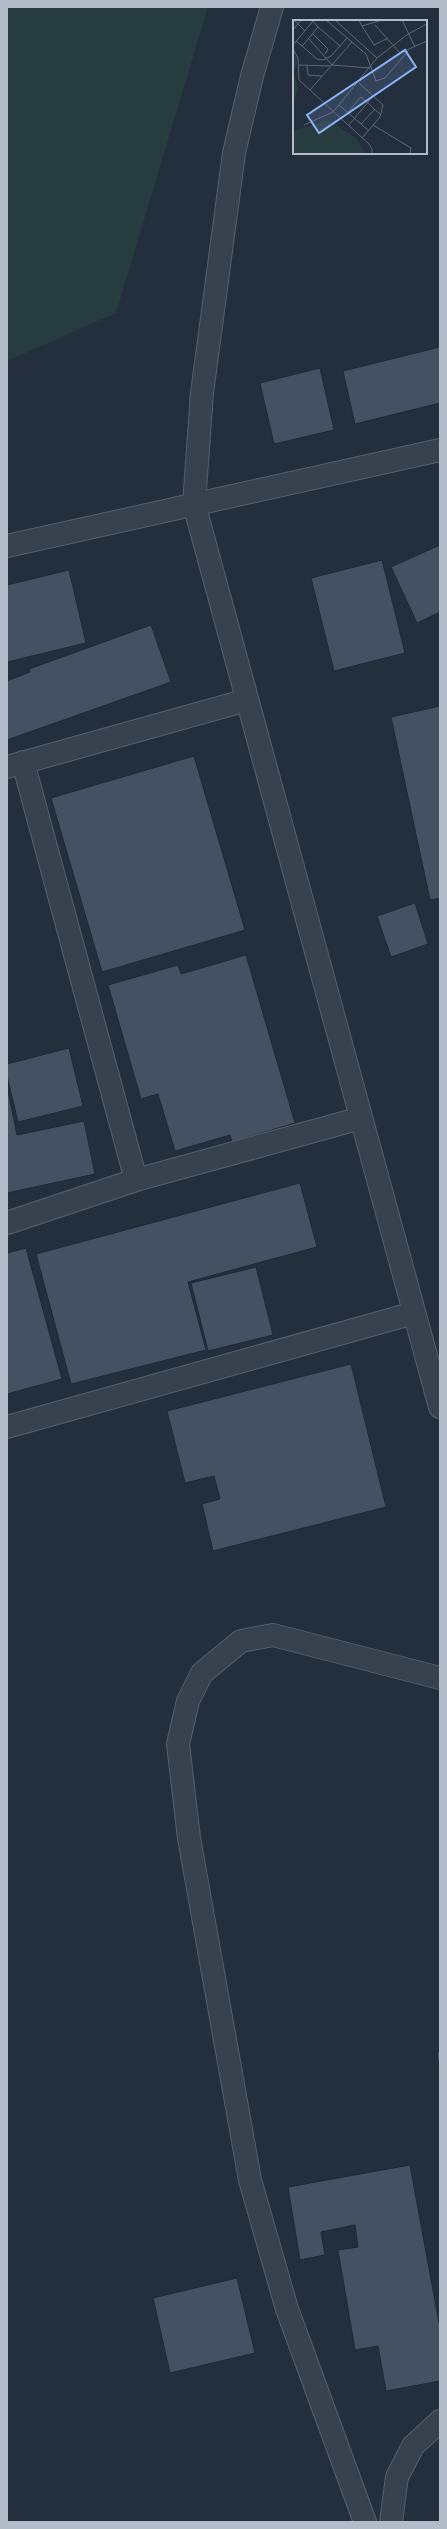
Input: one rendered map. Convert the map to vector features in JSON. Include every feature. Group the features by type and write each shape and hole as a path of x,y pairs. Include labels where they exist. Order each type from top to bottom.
{"street":[{"path":"272,7 252,76 234,153 202,393 194,504 440,1407"},
{"path":"7,546 440,450"},
{"path":"136,1180 15,765 247,700"},
{"path":"7,1223 136,1180 361,1118"},
{"path":"7,1427 414,1313"},
{"path":"365,2522 287,2309 250,2180 188,1838 178,1744 188,1701 202,1673 241,1641 273,1635 440,1678"},
{"path":"391,2522 397,2477 413,2446 440,2421"}],"green space":[{"path":"7,7 208,7 116,313 7,361"}],"building":[{"path":"440,347 440,403 355,424 343,371"},
{"path":"320,368 334,430 274,444 260,383"},
{"path":"440,545 440,612 417,623 391,567"},
{"path":"382,560 405,653 334,671 311,578"},
{"path":"69,570 86,643 7,662 7,585"},
{"path":"151,625 171,682 7,740 7,681 30,672 29,669"},
{"path":"440,706 440,898 430,900 391,717"},
{"path":"194,756 245,930 102,972 51,798"},
{"path":"415,903 428,944 391,957 377,916"},
{"path":"246,955 295,1123 232,1142 230,1135 175,1151 158,1094 141,1099 108,985 178,965 181,974"},
{"path":"69,1048 83,1106 18,1122 7,1076 7,1064"},
{"path":"7,1086 17,1135 84,1121 95,1174 7,1193"},
{"path":"300,1183 317,1247 188,1282 206,1350 71,1384 36,1254"},
{"path":"26,1248 62,1379 7,1394 7,1253"},
{"path":"256,1267 273,1335 208,1351 191,1283"},
{"path":"351,1364 386,1507 213,1551 202,1504 220,1499 214,1476 185,1483 167,1411"},
{"path":"437,2052 440,2052 440,2079"},
{"path":"410,2165 440,2328 440,2381 386,2391 378,2346 355,2350 338,2250 358,2247 355,2225 321,2232 325,2255 300,2260 288,2187"},
{"path":"237,2278 255,2353 170,2373 153,2298"}]}
